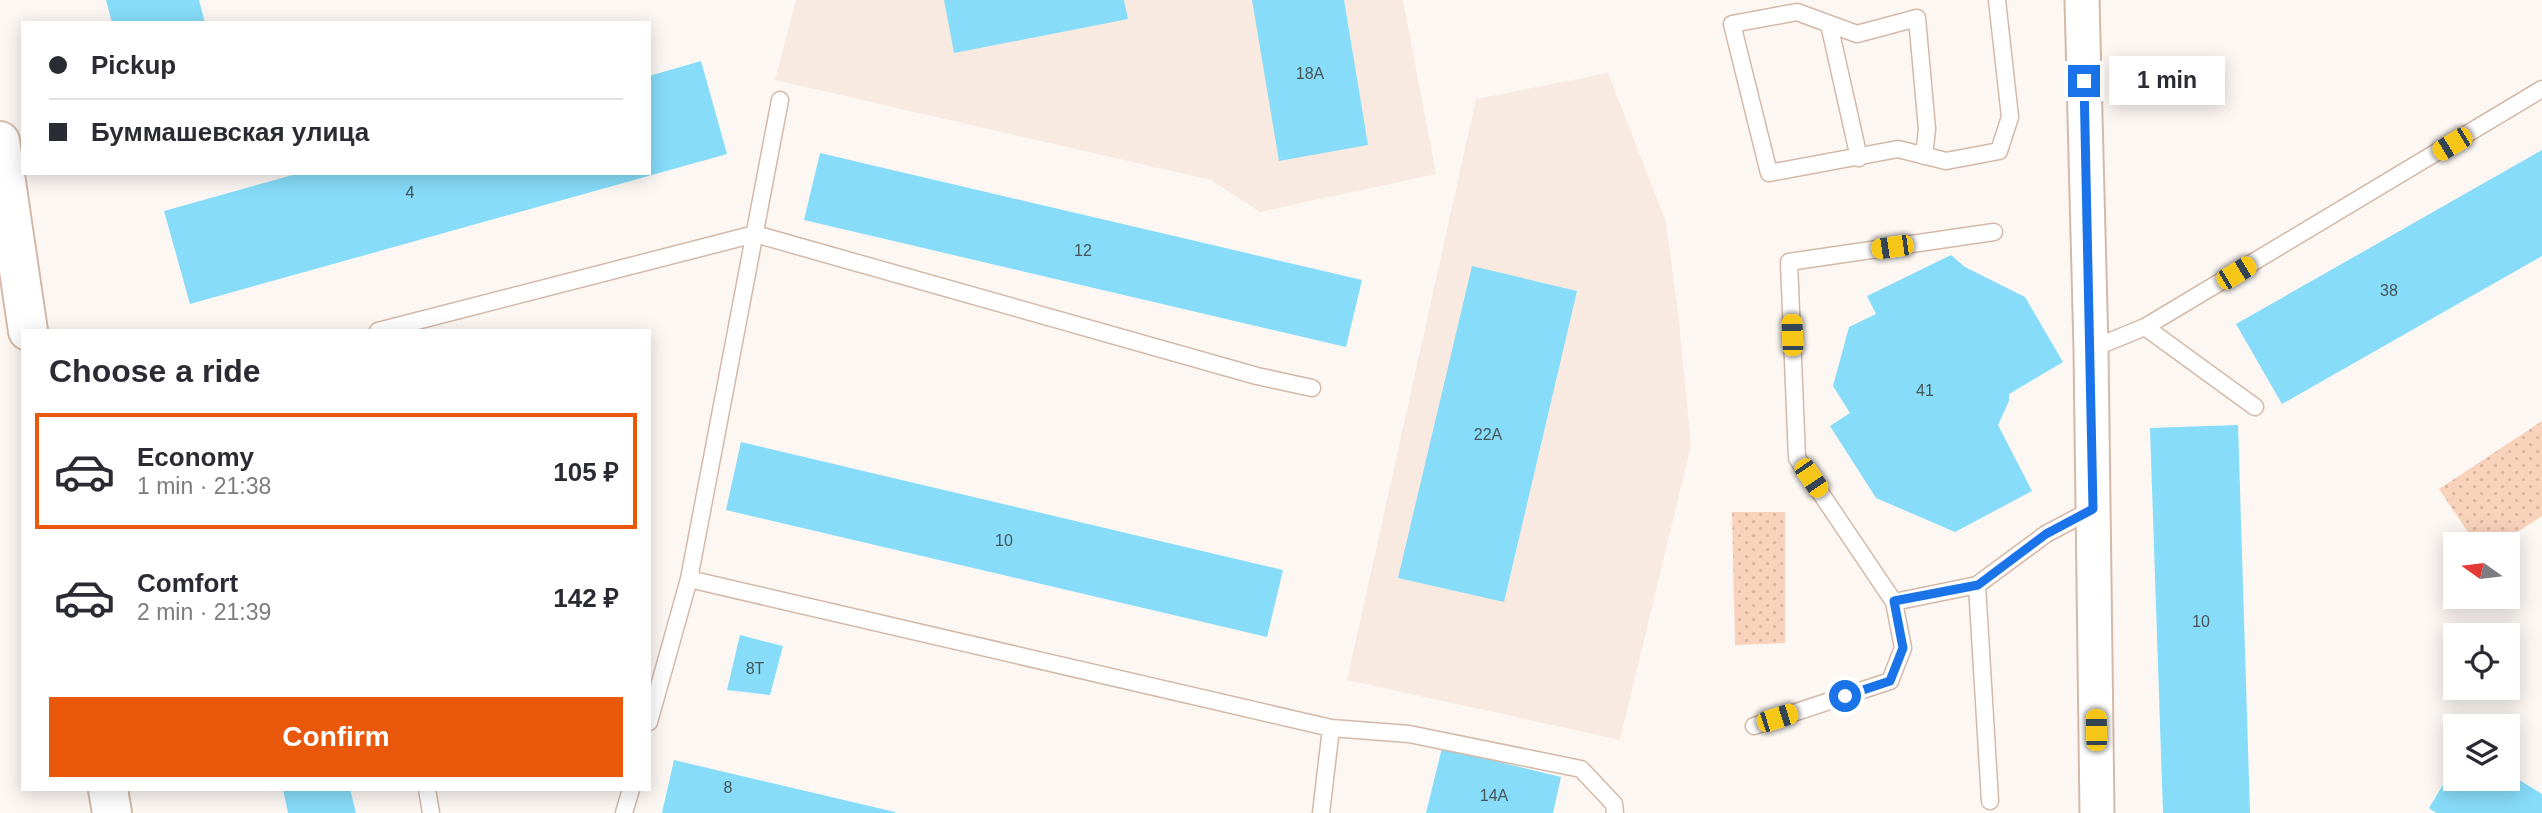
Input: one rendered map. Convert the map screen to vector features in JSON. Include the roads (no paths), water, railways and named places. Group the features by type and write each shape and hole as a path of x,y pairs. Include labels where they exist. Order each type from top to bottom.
{"street":[{"path":"2081,0 2091,349 2097,813"},
{"path":"0,141 28,329"},
{"path":"108,791 112,813"}],"lane":[{"path":"1924,156 1927,129 1917,18 1857,34 1797,12 1732,24 1769,173 1898,149 1924,156 1946,161 1999,151 2010,117 1997,0"},
{"path":"1829,24 1859,158"},
{"path":"2091,349 2145,327 2542,89"},
{"path":"651,715 689,579 780,100"},
{"path":"1754,726 1890,681 1903,648 1894,601 1797,458 1789,262 1994,232"},
{"path":"386,329 755,234 1244,373 1312,388"},
{"path":"2145,327 2255,407"},
{"path":"1894,601 1978,585 2046,534 2093,509"},
{"path":"689,579 1331,728 1409,734 1581,769 1614,804 1615,813"},
{"path":"1978,585 1990,801"},
{"path":"1321,813 1331,728"},
{"path":"427,791 431,813"},
{"path":"624,813 630,791"}]}
